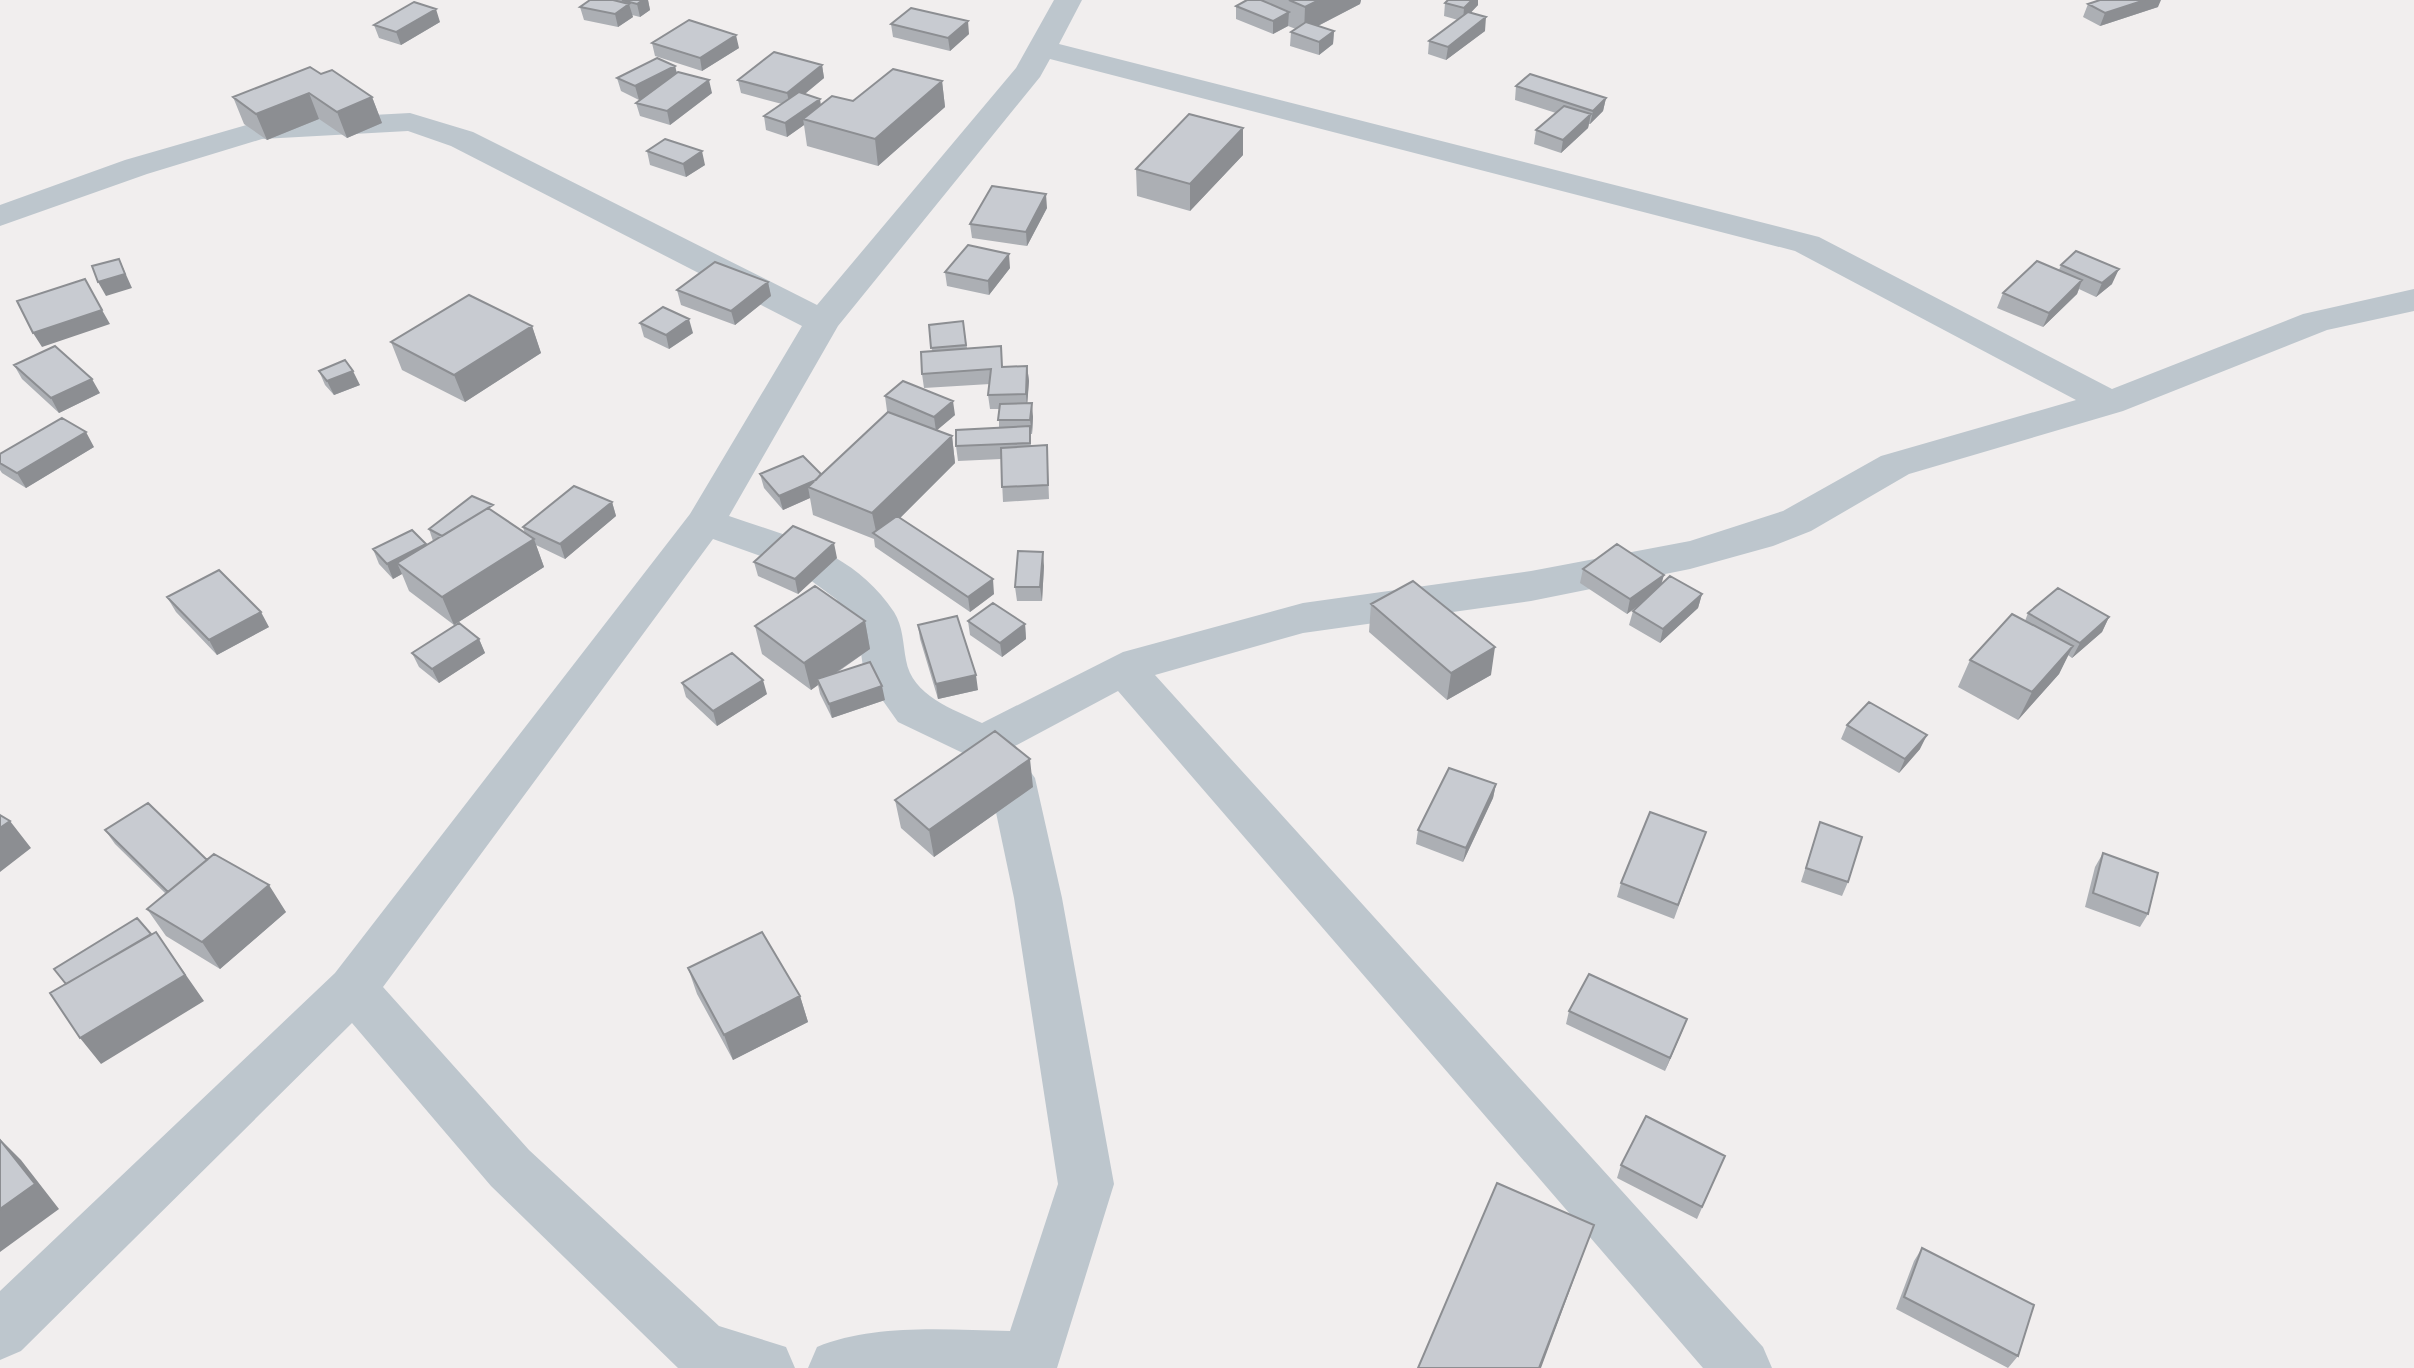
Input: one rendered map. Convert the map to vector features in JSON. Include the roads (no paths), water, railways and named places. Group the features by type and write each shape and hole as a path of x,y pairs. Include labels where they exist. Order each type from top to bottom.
{"street":[{"path":"0,1331 353,988 705,522 822,322 1029,71 1068,0"},
{"path":"1041,48 1807,244 2110,403"},
{"path":"0,216 136,167 260,130 410,122 462,139 822,322"},
{"path":"983,743 1123,668 1303,618 1531,586 1690,555 1797,521 1895,465 2110,403 2316,322 2414,300"},
{"path":"705,522 809,558 851,589 878,621 886,674 914,710 983,743 1012,778 1038,898 1086,1184 1029,1364 925,1359 838,1368"},
{"path":"1123,668 1742,1368"},
{"path":"353,988 510,1168 703,1351 765,1368"}]}
